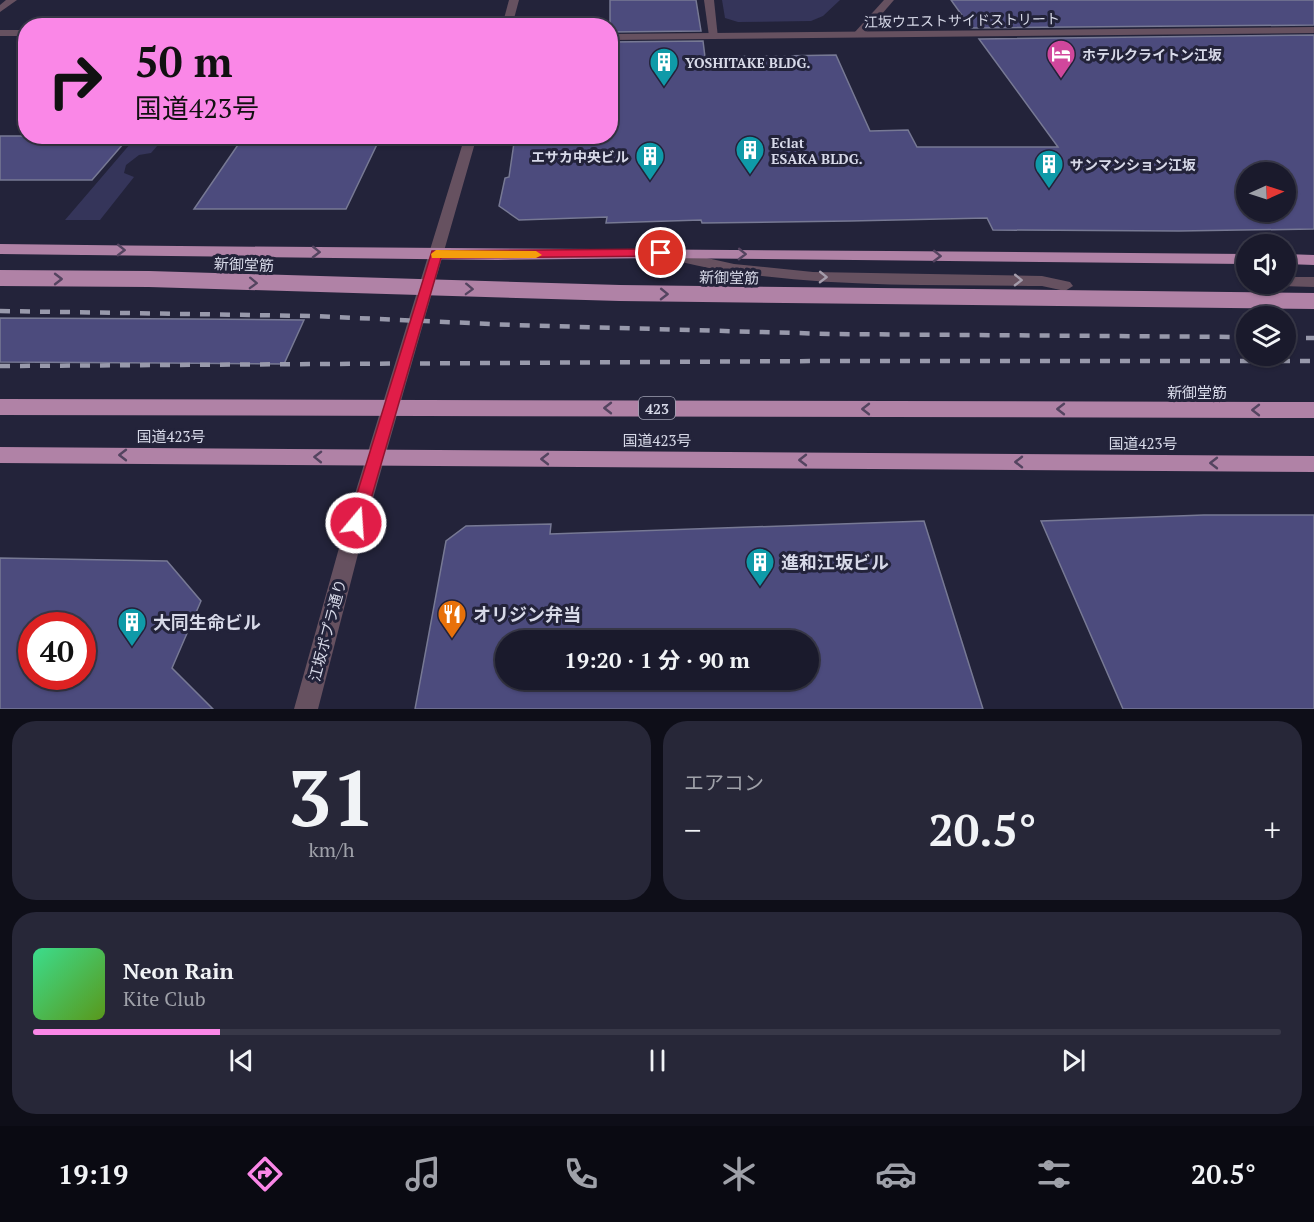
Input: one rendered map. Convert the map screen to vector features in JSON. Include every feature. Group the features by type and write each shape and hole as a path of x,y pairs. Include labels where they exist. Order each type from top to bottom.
{"highway":[{"path":"0,249 1236,259"},
{"path":"1296,259 1314,260"},
{"name":"新御堂筋","path":"0,278 149,279 620,293 1314,301"},
{"name":"新御堂筋","path":"0,407 1314,410"},
{"name":"国道423号","path":"0,455 1314,464"}],"street":[{"path":"0,9 12,0"},
{"path":"509,18 514,0"},
{"path":"709,0 714,36"},
{"path":"858,34 889,0"},
{"name":"江坂ウエストサイドストリート","path":"618,37 1314,30"},
{"path":"0,33 18,33"},
{"name":"江坂ポプラ通り","path":"306,709 356,523 469,144"},
{"path":"661,253 734,269 813,277 1042,281 1065,286"},
{"path":"1296,282 1314,282"}],"shaded area":[{"path":"722,0 840,0 823,16 811,21 738,22 725,18"},
{"path":"130,144 159,144 151,153 139,155 126,165 124,173 134,177 100,220 65,220"}],"building":[{"path":"610,0 696,0 701,31 618,32 618,18 610,18"},
{"path":"951,0 1314,0 1314,25 971,28"},
{"path":"1314,35 1314,229 993,230 987,218 606,223 607,217 519,220 499,206 505,178 509,177 514,144 618,144 618,42 703,41 705,57 836,55 870,131 908,130 917,147 1058,147 979,39"},
{"path":"0,136 18,136 18,144 123,144 92,180 0,180"},
{"path":"239,144 377,144 346,209 194,209"},
{"path":"0,318 304,320 284,364 0,362"},
{"path":"1204,515 1314,515 1314,709 1123,709 1041,521"},
{"name":"進和江坂ビル","path":"924,521 983,709 415,709 446,541 466,526 551,524 550,534"},
{"name":"大同生命ビル","path":"0,558 167,561 201,601 172,668 213,709 0,709"}],"railway":[{"path":"0,311 312,316 513,325 831,334 1236,337"},
{"path":"1296,338 1314,338"},
{"path":"0,366 821,361 1314,361"}],"slow traffic":[{"path":"436,256 436,254 536,255"}],"place":[{"name":"ホテルクライトン江坂","path":"1061,80"},
{"name":"YOSHITAKE BLDG.","path":"664,88"},
{"name":"Eclat ESAKA BLDG.","path":"750,176"},
{"name":"エサカ中央ビル","path":"650,182"},
{"name":"サンマンション江坂","path":"1049,190"},
{"name":"進和江坂ビル","path":"760,588"},
{"name":"オリジン弁当","path":"452,640"},
{"name":"大同生命ビル","path":"132,648"}],"route":[{"path":"356,523 436,254 661,253"}]}
